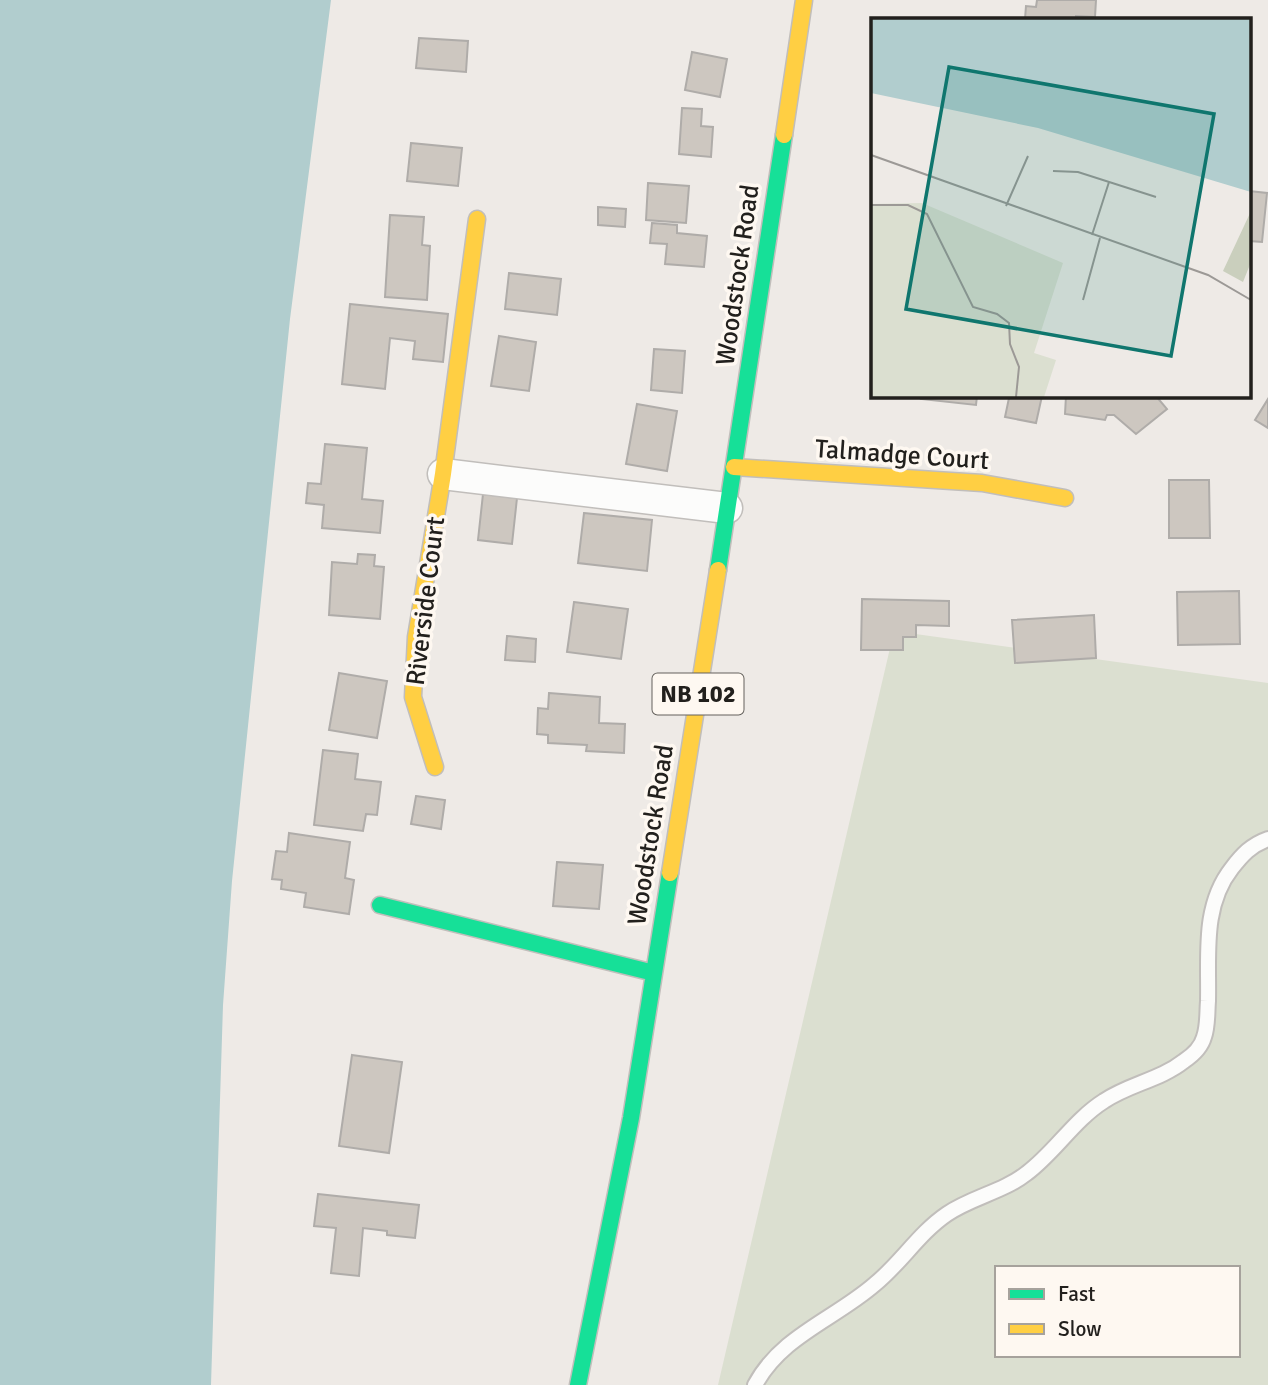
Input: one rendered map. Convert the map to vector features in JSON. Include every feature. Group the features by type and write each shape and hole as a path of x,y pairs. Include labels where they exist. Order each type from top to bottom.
{"main road":[{"name":"Woodstock Road","path":"578,1385 631,1118 734,467 804,0"},
{"name":"Riverside Court","path":"435,767 413,697 416,637 443,474 477,219"},
{"name":"Talmadge Court","path":"734,467 982,483 1065,498"},
{"path":"380,905 654,973"}],"street":[{"path":"443,474 727,508"}],"lane":[{"path":"755,1385 764,1368 789,1344 875,1284 946,1214 1011,1184 1042,1160 1102,1101 1166,1073 1199,1048 1207,1024 1209,919 1214,900 1223,880 1243,853 1268,839"}],"shaded area":[{"path":"894,631 1268,683 1268,1385 718,1385"}],"water":[{"path":"0,0 331,0 290,319 232,881 223,1005 211,1385 0,1385"}],"building":[{"path":"1037,0 1096,0 1095,17 1025,18 1026,6 1036,7"},
{"path":"419,38 468,41 466,72 416,68"},
{"path":"692,52 727,59 720,97 685,90"},
{"path":"682,108 702,109 701,126 713,127 711,157 679,154"},
{"path":"411,143 462,148 458,186 407,181"},
{"path":"648,183 689,186 686,223 646,220"},
{"path":"1250,191 1267,193 1262,242 1250,241"},
{"path":"598,207 626,209 625,227 598,225"},
{"path":"390,215 424,217 422,245 430,246 427,300 385,297"},
{"path":"652,223 677,225 677,233 707,236 704,267 665,264 667,244 650,243"},
{"path":"509,273 561,279 557,315 505,309"},
{"path":"350,304 448,314 443,362 413,359 415,341 390,338 385,389 342,384"},
{"path":"499,336 536,342 529,391 491,386"},
{"path":"654,349 685,351 682,393 651,390"},
{"path":"922,397 977,397 976,405 921,399"},
{"path":"1042,397 1036,423 1005,417 1009,398 1004,398"},
{"path":"1066,397 1157,397 1167,409 1136,434 1114,415 1107,415 1105,420 1065,414"},
{"path":"1268,399 1268,428 1255,420"},
{"path":"637,404 677,411 667,471 626,464"},
{"path":"325,444 367,448 362,499 383,501 380,533 322,528 324,505 306,503 308,483 321,484"},
{"path":"1169,480 1209,480 1210,538 1169,538"},
{"path":"483,494 517,498 512,544 478,540"},
{"path":"584,513 652,520 647,571 578,563"},
{"path":"358,554 375,555 374,566 384,567 380,619 329,615 332,562 357,564"},
{"path":"1239,591 1240,644 1178,645 1177,592"},
{"path":"862,599 949,601 949,626 916,625 916,637 903,637 903,650 861,650"},
{"path":"574,602 628,609 621,659 567,652"},
{"path":"1094,615 1096,658 1015,663 1012,620"},
{"path":"507,636 536,639 535,662 505,660"},
{"path":"339,673 387,681 377,738 329,730"},
{"path":"549,693 600,697 599,723 625,724 624,753 586,751 587,745 548,743 548,735 537,734 538,708 548,709"},
{"path":"323,750 358,754 355,779 381,782 377,815 366,814 363,831 314,825"},
{"path":"416,796 445,800 441,829 411,824"},
{"path":"289,833 350,842 345,878 354,880 349,914 304,907 306,893 281,889 282,880 272,879 276,851 287,852"},
{"path":"557,862 603,865 599,909 553,906"},
{"path":"352,1055 402,1062 389,1153 339,1146"},
{"path":"318,1194 419,1205 415,1238 387,1235 387,1231 363,1228 359,1276 331,1273 336,1228 314,1226"}],"traffic: fast":[{"path":"718,570 784,135"},
{"path":"578,1385 631,1118 670,873"},
{"path":"380,905 654,973"}],"traffic: slow":[{"path":"784,135 804,0"},
{"path":"435,767 413,697 416,637 443,474 477,219"},
{"path":"734,467 982,483 1065,498"},
{"path":"670,873 718,570"}]}
